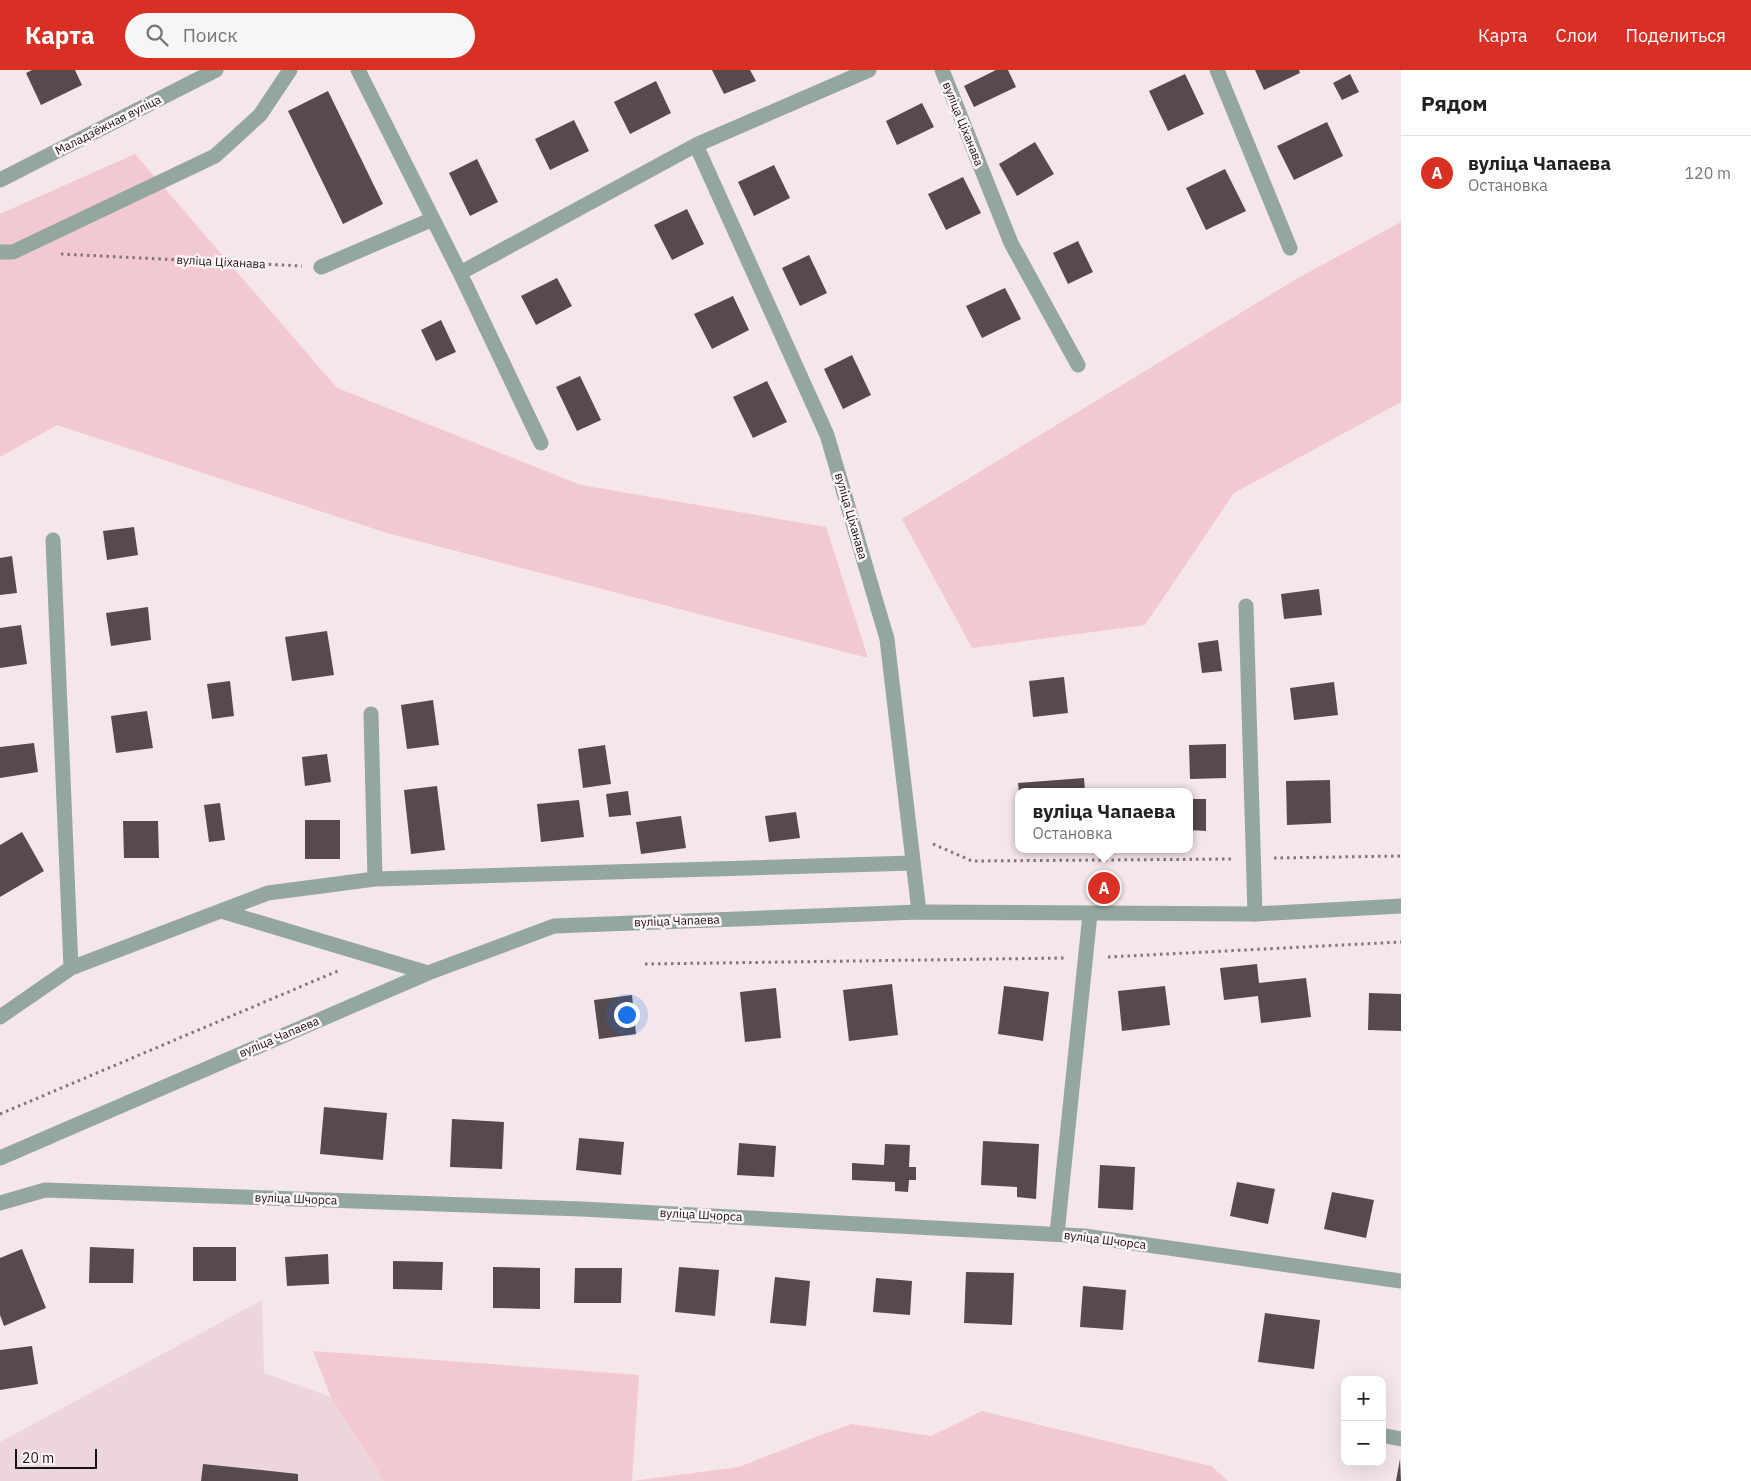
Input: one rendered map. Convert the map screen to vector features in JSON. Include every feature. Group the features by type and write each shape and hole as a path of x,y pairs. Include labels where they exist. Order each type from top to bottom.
{"street":[{"name":"Маладзёжная вуліца","path":"0,180 216,70"},
{"path":"6,252 215,156 260,115 290,70"},
{"path":"358,70 460,273 541,443"},
{"path":"460,273 696,145 870,70"},
{"name":"вуліца Ціханава","path":"942,70 1010,243 1078,365"},
{"path":"1217,70 1290,248"},
{"name":"вуліца Ціханава","path":"696,145 826,435 887,638 919,912"},
{"path":"321,267 433,219"},
{"path":"53,540 71,968"},
{"path":"1246,606 1256,914"},
{"path":"371,714 375,879"},
{"path":"0,1017 71,968 268,893 375,879 914,862"},
{"name":"вуліца Чапаева","path":"0,1158 428,973 554,926 919,912 1256,914 1401,906"},
{"path":"221,911 428,973"},
{"path":"1057,1234 1090,914"},
{"name":"вуліца Шчорса","path":"0,1203 45,1190 55,1190 582,1208 1057,1234 1084,1236 1401,1281"}],"path":[{"name":"вуліца Ціханава","path":"52,254 321,267"},
{"path":"910,834 972,861 1401,856"},
{"path":"644,964 1086,958 1401,942"},
{"path":"0,1114 372,956"}],"shaded area":[{"path":"135,154 337,388 581,485 826,527 868,658 387,533 57,425 0,457 0,214"},
{"path":"1401,222 1401,402 1234,493 1145,625 972,648 902,519 1298,278"},
{"path":"262,1300 264,1373 331,1397 384,1481 0,1481 0,1442"},
{"path":"313,1351 639,1375 632,1481 384,1481 331,1397"},
{"path":"982,1411 1211,1466 1228,1481 632,1481 739,1467 852,1424 931,1436"}],"building":[{"path":"32,70 75,70 82,85 41,105 26,73"},
{"path":"712,70 750,70 756,81 724,94"},
{"path":"996,70 1008,70 1016,87 974,107 964,86"},
{"path":"1255,70 1299,70 1300,73 1264,90"},
{"path":"1185,74 1204,114 1168,131 1149,91"},
{"path":"1350,74 1359,92 1342,100 1333,83"},
{"path":"656,81 671,113 630,134 614,102"},
{"path":"328,91 383,204 343,224 288,111"},
{"path":"922,103 934,127 897,145 886,121"},
{"path":"574,120 589,151 550,170 535,139"},
{"path":"1327,122 1343,156 1294,180 1277,146"},
{"path":"1035,142 1054,174 1017,196 999,164"},
{"path":"477,159 498,202 470,216 449,173"},
{"path":"774,165 790,198 754,216 738,182"},
{"path":"1225,169 1246,211 1206,230 1186,188"},
{"path":"963,177 981,213 946,230 928,194"},
{"path":"687,209 704,244 672,260 654,225"},
{"path":"1078,241 1093,272 1068,284 1053,253"},
{"path":"809,255 827,293 800,306 782,268"},
{"path":"557,278 572,306 536,325 521,296"},
{"path":"1005,288 1021,319 982,338 966,306"},
{"path":"733,296 749,330 712,349 694,314"},
{"path":"441,320 456,352 436,361 421,330"},
{"path":"852,355 871,395 843,409 824,369"},
{"path":"580,376 601,420 577,431 556,387"},
{"path":"767,381 787,422 753,438 733,397"},
{"path":"134,527 138,555 107,560 103,531"},
{"path":"12,556 17,593 0,595 0,558"},
{"path":"1319,589 1322,615 1284,619 1281,594"},
{"path":"148,607 151,640 111,646 106,613"},
{"path":"21,625 27,664 0,668 0,628"},
{"path":"327,631 334,675 292,681 285,637"},
{"path":"1218,640 1222,671 1202,673 1198,643"},
{"path":"1064,677 1068,713 1033,717 1029,681"},
{"path":"230,681 234,716 212,719 207,684"},
{"path":"1334,682 1338,715 1294,720 1290,688"},
{"path":"433,700 439,745 407,749 401,705"},
{"path":"147,711 153,748 116,753 111,716"},
{"path":"34,743 38,772 0,778 0,747"},
{"path":"1226,744 1226,778 1190,779 1189,745"},
{"path":"605,745 611,784 583,788 578,749"},
{"path":"327,754 331,782 305,786 302,757"},
{"path":"1084,778 1085,788 1019,788 1018,783"},
{"path":"1330,780 1331,823 1287,825 1286,781"},
{"path":"437,786 445,850 411,854 404,790"},
{"path":"628,791 631,815 609,817 606,794"},
{"path":"1193,799 1206,799 1206,831 1193,830"},
{"path":"579,800 584,837 541,842 537,804"},
{"path":"220,803 225,840 209,842 204,805"},
{"path":"796,812 800,838 769,842 765,816"},
{"path":"681,816 686,848 641,854 636,822"},
{"path":"305,820 340,820 340,859 305,859"},
{"path":"123,821 158,821 159,858 124,858"},
{"path":"22,832 44,871 0,897 0,845"},
{"path":"1257,964 1259,983 1306,978 1311,1017 1261,1023 1258,996 1224,1000 1220,968"},
{"path":"892,984 898,1035 849,1041 843,990"},
{"path":"1004,986 1049,992 1043,1041 998,1034"},
{"path":"1165,986 1170,1025 1122,1031 1118,991"},
{"path":"776,988 781,1038 745,1042 740,992"},
{"path":"1369,993 1401,994 1401,1031 1368,1030"},
{"path":"632,995 636,1034 599,1039 594,1000"},
{"path":"324,1107 387,1113 383,1160 320,1154"},
{"path":"452,1119 504,1122 502,1169 450,1167"},
{"path":"579,1138 624,1142 621,1175 576,1170"},
{"path":"983,1141 1039,1144 1036,1199 1017,1197 1017,1187 981,1185"},
{"path":"739,1143 776,1146 774,1177 737,1175"},
{"path":"885,1144 910,1145 909,1167 916,1167 916,1180 909,1180 908,1192 895,1191 895,1182 852,1180 852,1163 884,1165"},
{"path":"1100,1165 1135,1167 1133,1210 1098,1208"},
{"path":"1237,1182 1275,1189 1268,1224 1230,1216"},
{"path":"1332,1192 1374,1200 1366,1238 1324,1229"},
{"path":"90,1247 134,1249 133,1283 89,1283"},
{"path":"193,1247 236,1247 236,1281 193,1281"},
{"path":"22,1249 46,1308 4,1326 0,1315 0,1258"},
{"path":"328,1254 329,1284 287,1286 285,1257"},
{"path":"393,1261 443,1262 442,1290 393,1289"},
{"path":"493,1267 540,1268 540,1309 493,1308"},
{"path":"679,1267 719,1270 715,1316 675,1312"},
{"path":"575,1268 622,1268 621,1303 574,1303"},
{"path":"966,1272 1014,1273 1012,1325 964,1323"},
{"path":"775,1277 810,1281 806,1326 770,1323"},
{"path":"876,1278 912,1281 910,1315 873,1312"},
{"path":"1083,1286 1126,1290 1123,1330 1080,1327"},
{"path":"1265,1313 1320,1320 1314,1369 1258,1362"},
{"path":"32,1346 38,1384 0,1390 0,1350"},
{"path":"1400,1459 1401,1481 1396,1481"},
{"path":"203,1464 298,1474 298,1481 201,1481"}],"place":[{"name":"вуліца Чапаева","path":"1104,888"}]}
